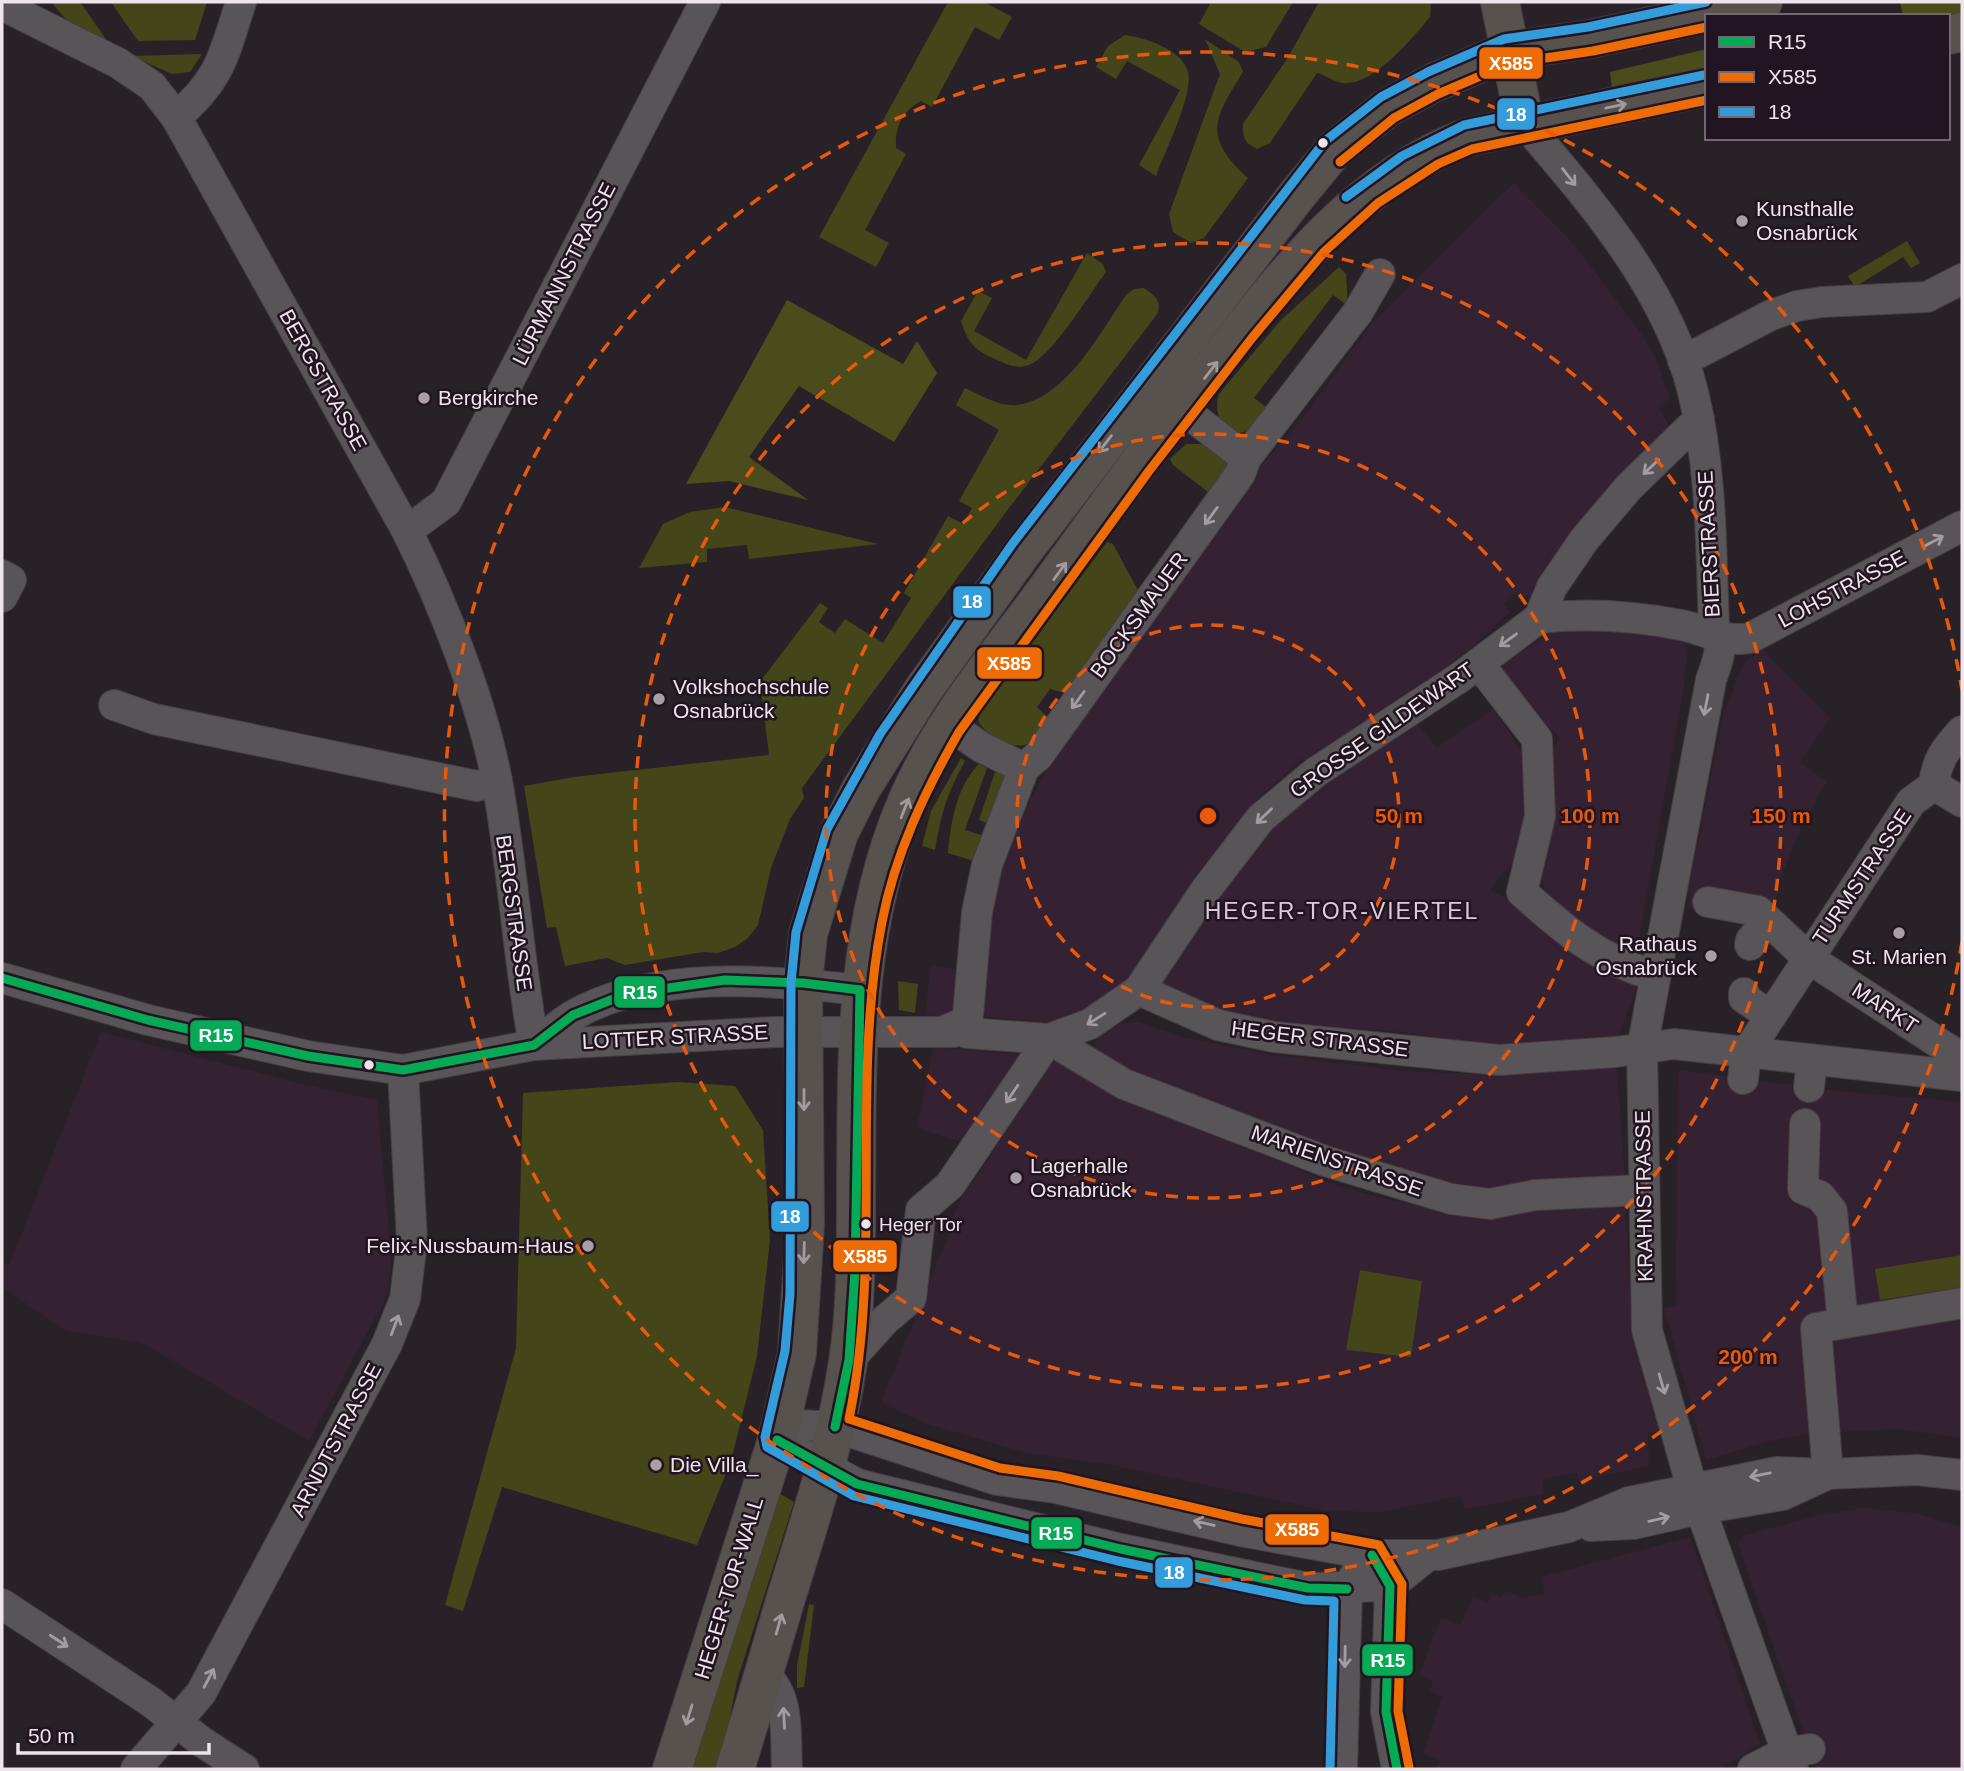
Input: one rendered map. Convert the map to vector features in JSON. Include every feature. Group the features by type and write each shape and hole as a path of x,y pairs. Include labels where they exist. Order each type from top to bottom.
{"main road":[{"path":"1500,2 1525,124"},
{"name":"HEGER-TOR-WALL","path":"1707,14 1763,2"},
{"name":"HEGER-TOR-WALL","path":"672,1769 780,1432 797,1353 802,1295 803,983 808,934 839,833 861,789 917,700 1023,551 1334,150 1387,108 1433,83 1508,51 1590,39 1705,14"},
{"path":"735,1769 826,1468 849,1360 855,1271 860,990 866,944 885,865 905,805 924,766 949,725 1181,408 1296,262 1328,227 1397,173 1442,147 1468,137 1705,86"}],"street":[{"path":"176,117 201,97 218,72 241,2"},
{"name":"LÜRMANNSTRASSE","path":"407,531 446,502 705,2"},
{"name":"BERGSTRASSE","path":"8,5 118,63 152,86 176,117 407,531 424,565 471,688 497,780 534,1045"},
{"name":"BIERSTRASSE","path":"1525,124 1603,219 1664,317 1683,361 1699,419 1710,518 1714,629 1703,635 1720,650 1711,680 1689,899 1655,975 1642,1049"},
{"name":"BOCKSMAUER","path":"955,1030 984,877 1024,768 1038,756 1224,497 1240,474 1246,458 1359,312 1380,274"},
{"path":"1683,361 1771,316 1797,306 1822,302 1927,297 1962,279"},
{"path":"1181,408 1246,458"},
{"name":"GROSSE GILDEWART","path":"1139,990 1205,891 1261,818 1316,772 1479,664 1539,618 1552,587 1584,540 1629,487 1699,419"},
{"name":"LOHSTRASSE","path":"1703,635 1733,641 1745,650 1962,526"},
{"path":"2,575 11,580 2,597"},
{"path":"1539,618 1568,615 1625,618 1703,635"},
{"path":"1479,664 1537,739 1540,816 1522,892 1570,935 1595,953 1655,975"},
{"path":"114,705 154,719 477,786 497,780"},
{"path":"949,725 981,747 1024,768"},
{"path":"1962,731 1946,748 1936,767 1934,785 1962,802"},
{"name":"TURMSTRASSE","path":"1808,957 1911,802 1934,785"},
{"name":"MARKT","path":"1689,899 1758,911 1808,957 1962,1058"},
{"path":"1750,945 1751,940 1768,921"},
{"path":"1744,1066 1808,957"},
{"name":"LOTTER STRASSE","path":"2,978 148,1020 308,1056 403,1070 534,1045 804,1031 858,1033"},
{"name":"LOTTER STRASSE","path":"534,1045 573,1015 626,995 725,980 803,983 860,990"},
{"path":"858,1033 955,1030 1049,1038 1090,1024 1139,990"},
{"name":"HEGER STRASSE","path":"1139,990 1218,1026 1274,1037 1499,1060 1642,1049"},
{"path":"1744,993 1744,998 1771,1016"},
{"path":"849,1360 884,1320 911,1298 921,1210 950,1185 1049,1038"},
{"name":"MARIENSTRASSE","path":"1049,1038 1124,1084 1325,1161 1451,1199 1490,1204 1535,1195 1643,1190"},
{"path":"1642,1049 1674,1044 1744,1066 1810,1074 1962,1076"},
{"name":"KRAHNSTRASSE","path":"1642,1049 1647,1330 1661,1340 1697,1498 1796,1757"},
{"name":"ARNDTSTRASSE","path":"136,1769 207,1682 387,1344 405,1299 412,1241 403,1070"},
{"path":"1805,1124 1803,1189 1820,1196 1832,1211 1843,1323"},
{"path":"1828,1474 1816,1328 1962,1303"},
{"path":"780,1432 835,1427 997,1480 1055,1488 1240,1531 1369,1555 1426,1557 1569,1527 1629,1502 1697,1498 1777,1472 1828,1474 1917,1469 1962,1475"},
{"path":"780,1432 826,1468 857,1485 1121,1549 1308,1588 1390,1586 1426,1557"},
{"path":"1369,1555 1390,1586 1386,1712 1397,1769"},
{"path":"1342,1769 1347,1589 1369,1555"},
{"path":"2,1604 244,1769"},
{"path":"764,1674 776,1685 783,1702 787,1769"},
{"path":"1754,1769 1796,1757"}],"shaded area":[{"path":"51,2 80,2 110,45 69,23"},
{"path":"111,2 207,2 195,40 138,41"},
{"path":"948,2 984,2 1012,17 999,40 975,27 932,107 921,101 901,120 896,148 906,154 865,230 889,243 876,267 819,237"},
{"path":"1211,2 1293,2 1266,47 1245,52 1199,24"},
{"path":"1319,2 1431,2 1430,17 1391,59 1367,77 1343,83 1317,73 1270,143 1257,149 1245,140 1243,124 1287,59"},
{"path":"1900,2 1962,2 1962,21 1950,17 1950,14 1903,14"},
{"path":"1125,35 1152,42 1171,51 1188,72 1189,82 1183,109 1156,176 1139,165 1180,90 1127,61 1116,79 1096,67 1108,46"},
{"path":"1205,39 1239,62 1243,72 1225,102 1217,127 1224,150 1248,178 1204,238 1191,243 1173,232 1169,214 1220,74"},
{"path":"1705,49 1705,76 1613,97 1610,72"},
{"path":"202,54 190,72 172,74 132,56"},
{"path":"1514,183 1572,242 1640,332 1655,357 1670,397 1659,408 1671,429 1577,535 1531,596 1513,594 1503,604 1510,612 1443,672 1307,762 1303,758 1259,797 1147,957 1122,984 1096,1006 1054,1023 980,1016 993,897 1001,869 1017,823 1062,744 1233,498 1306,414 1371,324"},
{"path":"1907,241 1920,263 1911,268 1903,257 1855,287 1848,276"},
{"path":"1087,253 1103,264 1106,272 1058,340 1036,361 1018,367 977,349 966,334 961,321 978,291 992,298 974,331 1026,360"},
{"path":"1339,267 1346,274 1348,306 1333,295 1254,398 1269,409 1262,418 1252,428 1241,433 1227,429 1217,410 1219,394 1280,321"},
{"path":"1144,288 1156,298 1159,304 1158,313 1003,516 802,788 804,798 790,819 771,868 758,925 748,938 735,947 718,953 703,952 625,965 607,958 565,966 556,927 547,928 524,786 574,777 769,755 760,682 820,603 828,608 819,622 835,633 845,619 883,643 911,598 904,593 948,516 963,524 972,508 959,501 999,430 956,405 965,388 1004,404 1017,405 1035,400 1066,377 1080,361 1126,295 1134,289"},
{"path":"787,300 903,364 917,341 937,373 894,442 799,386 749,457 808,500 729,481 686,484"},
{"path":"1186,444 1204,444 1233,461 1216,498 1173,465 1170,459"},
{"path":"725,507 878,544 749,559 747,545 707,549 707,562 639,568 663,524 690,512"},
{"path":"1107,542 1113,544 1141,596 1065,693 1050,689 1037,707 1052,722 1040,735 1025,745 1001,741 978,721 981,710"},
{"path":"1569,621 1689,634 1682,698 1634,965 1546,896 1539,867 1555,791 1550,753 1560,738 1527,707 1501,665"},
{"path":"1762,649 1830,718 1800,763 1827,781 1802,825 1780,879 1776,908 1688,907 1691,893 1688,892 1723,718 1742,666"},
{"path":"1493,709 1529,762 1527,799 1518,838 1525,841 1519,858 1500,875 1490,891 1517,903 1640,978 1618,1037 1535,1045 1471,1042 1402,1032 1259,1022 1221,1015 1158,983 1267,825 1325,781 1415,721 1437,748"},
{"path":"961,758 965,761 946,804 935,850 922,846 931,811"},
{"path":"979,764 987,768 965,830 981,835 974,861 948,853 953,817 960,794"},
{"path":"996,769 1004,772 1007,779 995,826 979,820"},
{"path":"931,966 963,970 957,1018 925,1015"},
{"path":"898,981 918,984 915,1013 899,1010"},
{"path":"1137,1022 1185,1038 1272,1055 1404,1071 1477,1074 1616,1060 1625,1180 1455,1189 1351,1157 1134,1078 1092,1050 1100,1035 1117,1024"},
{"path":"101,1032 302,1084 377,1100 391,1257 388,1294 309,1441 141,1342 67,1331 2,1287 2,1262 9,1266"},
{"path":"933,1047 1022,1055 964,1143 917,1128"},
{"path":"1054,1058 1106,1089 1337,1186 1378,1197 1486,1219 1492,1213 1579,1202 1625,1206 1631,1306 1641,1367 1659,1432 1648,1433 1649,1466 1580,1480 1577,1473 1542,1479 1544,1494 1464,1509 1461,1496 1380,1512 1327,1511 1112,1465 1026,1453 925,1423 881,1403 951,1228 948,1226 969,1183 972,1184"},
{"path":"1678,1070 1838,1091 1962,1102 1962,1438 1898,1429 1813,1433 1770,1441 1706,1460 1664,1308 1676,1306"},
{"path":"678,1082 735,1086 763,1130 770,1240 757,1356 731,1461 697,1545 502,1487 463,1611 445,1605 516,1348 523,1093"},
{"path":"1962,1255 1962,1287 1880,1300 1875,1269"},
{"path":"1360,1270 1422,1281 1411,1357 1346,1350"},
{"path":"774,1490 794,1502 737,1681 720,1769 683,1769"},
{"path":"1863,1508 1915,1513 1962,1527 1962,1769 1816,1769 1738,1544 1743,1536 1816,1516"},
{"path":"1690,1537 1760,1744 1719,1769 1436,1769 1440,1759 1423,1754 1442,1696 1430,1691 1433,1680 1419,1674 1441,1618 1461,1625 1473,1596 1488,1602 1492,1594 1501,1598 1505,1591 1524,1598 1545,1594 1541,1577"},
{"path":"809,1604 814,1605 804,1687 797,1688 797,1666"}],"transit line":[{"name":"18","path":"1330,1769 1334,1601 1305,1600 1118,1561 854,1496 767,1447 765,1437 785,1351 790,1294 791,983 796,932 827,829 880,734 1013,543 1325,141 1381,97 1428,72 1504,39 1588,27 1706,2"},
{"name":"X585","path":"1340,162 1394,118 1438,94 1511,63 1593,51 1705,27"},
{"name":"18","path":"1346,197 1402,156 1464,125 1704,75"},
{"name":"X585","path":"1409,1767 1398,1711 1402,1584 1379,1545 1242,1519 1058,1476 1000,1468 849,1419 859,1357 864,1295 868,1046 882,922 903,848 934,777 959,732 1149,471 1252,338 1324,252 1378,203 1438,164 1472,149 1705,100"},
{"name":"R15","path":"2,978 148,1020 308,1056 403,1070 534,1045 573,1015 626,994 725,980 803,983 860,990"},
{"name":"R15","path":"835,1427 849,1360 855,1271 860,990"},
{"name":"R15","path":"777,1440 857,1484 1121,1549 1308,1588 1347,1589"},
{"name":"R15","path":"1372,1555 1390,1586 1386,1712 1397,1769"}],"place":[{"name":"Kunsthalle Osnabrück","path":"1742,221"},
{"name":"Bergkirche","path":"424,398"},
{"name":"Volkshochschule Osnabrück","path":"659,699"},
{"name":"St. Marien","path":"1899,933"},
{"name":"Rathaus Osnabrück","path":"1711,956"},
{"name":"Lagerhalle Osnabrück","path":"1016,1178"},
{"name":"Heger Tor","path":"866,1224"},
{"name":"Felix-Nussbaum-Haus","path":"588,1246"},
{"name":"Die Villa_","path":"656,1465"}],"district":[{"name":"HEGER-TOR-VIERTEL","path":"1342,911"}]}
